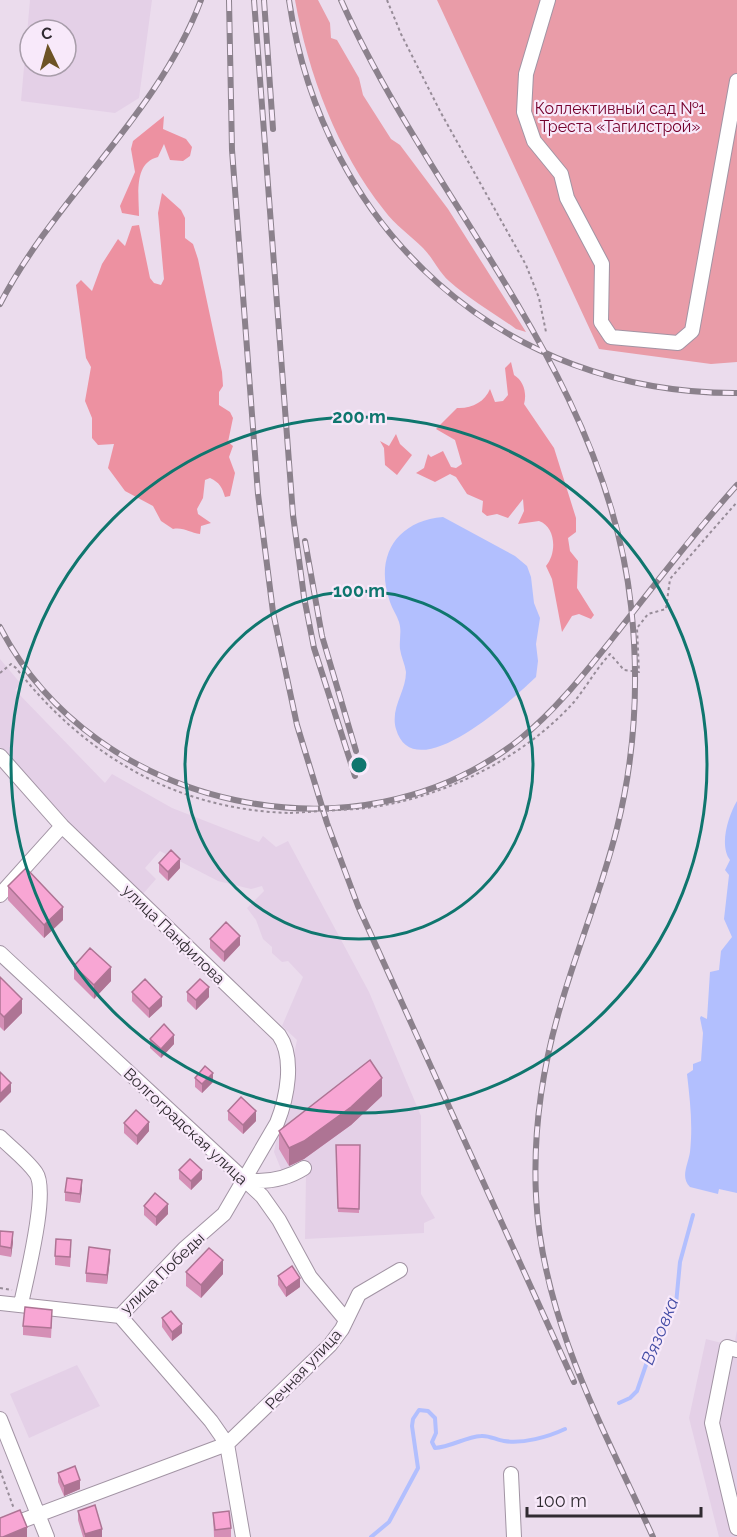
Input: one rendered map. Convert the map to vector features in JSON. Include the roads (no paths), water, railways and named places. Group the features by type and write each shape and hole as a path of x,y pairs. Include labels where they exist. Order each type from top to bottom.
{"street":[{"path":"548,0 526,74 524,112 534,141 561,174 567,198 602,264 601,322 610,337 678,343 692,332 737,81"},
{"name":"улица Панфилова","path":"0,756 62,826 279,1035 285,1044 288,1058 282,1110 272,1133"},
{"path":"0,895 62,826"},
{"name":"Волгоградская улица","path":"0,953 272,1208 310,1277 346,1320"},
{"name":"улица Победы","path":"0,1303 120,1316 184,1250 224,1214 272,1133"},
{"path":"0,1137 37,1173 41,1185 40,1202 21,1304"},
{"path":"244,1180 258,1182 289,1178 304,1168"},
{"name":"Речная улица","path":"0,1529 227,1444 330,1345 359,1294 400,1270"},
{"path":"120,1316 211,1421 227,1444 243,1537"},
{"path":"737,1350 727,1347 712,1423 737,1528"},
{"path":"0,1419 48,1537"},
{"path":"512,1474 514,1537"}],"water":[{"path":"443,517 515,556 527,566 531,577 534,603 540,618 536,644 538,661 536,677 487,719 443,745 423,750 406,745 396,729 395,714 406,672 400,649 400,625 390,602 385,570 387,556 401,534 427,520"},
{"path":"737,801 737,1193 719,1189 718,1194 690,1187 687,1183 691,1113 687,1074 693,1070 693,1064 701,1061 703,1033 700,1018 701,1016 707,1019 710,972 719,970 721,951 732,937 724,919 729,875 725,870 730,860 725,847 725,839 728,823"}],"waterway":[{"name":"Вязовка","path":"619,1403 630,1398 637,1391 657,1333 676,1304 680,1262 693,1215"},
{"name":"Вязовка","path":"371,1537 389,1522 418,1468 412,1426 413,1419 419,1410 428,1411 435,1418 436,1433 432,1442 435,1448 481,1436 511,1442 527,1441 565,1429"}],"railway":[{"path":"0,304 49,227 159,81 182,42 201,0"},
{"path":"229,0 232,150 258,494 273,612 297,725 327,823 358,906 574,1382"},
{"path":"254,0 293,515 304,597 314,648 355,776"},
{"path":"264,0 273,129"},
{"path":"289,0 308,83 340,159 384,226 438,283 501,330 573,364 652,386 737,393"},
{"path":"341,0 379,75 421,148 511,293 552,367 588,443 615,522 631,606 635,661 634,717 628,773 611,851 567,986 548,1054 540,1101 535,1172 541,1241 562,1329 596,1413 653,1537"},
{"path":"0,627 43,690 98,740 163,777 235,800 310,809 384,802 455,779 520,739 533,728 580,678 737,485"},
{"path":"305,541 322,636 356,751"}],"park label":[{"name":"Коллективный сад №1 Треста «Тагилстрой»","path":"620,117"}]}
